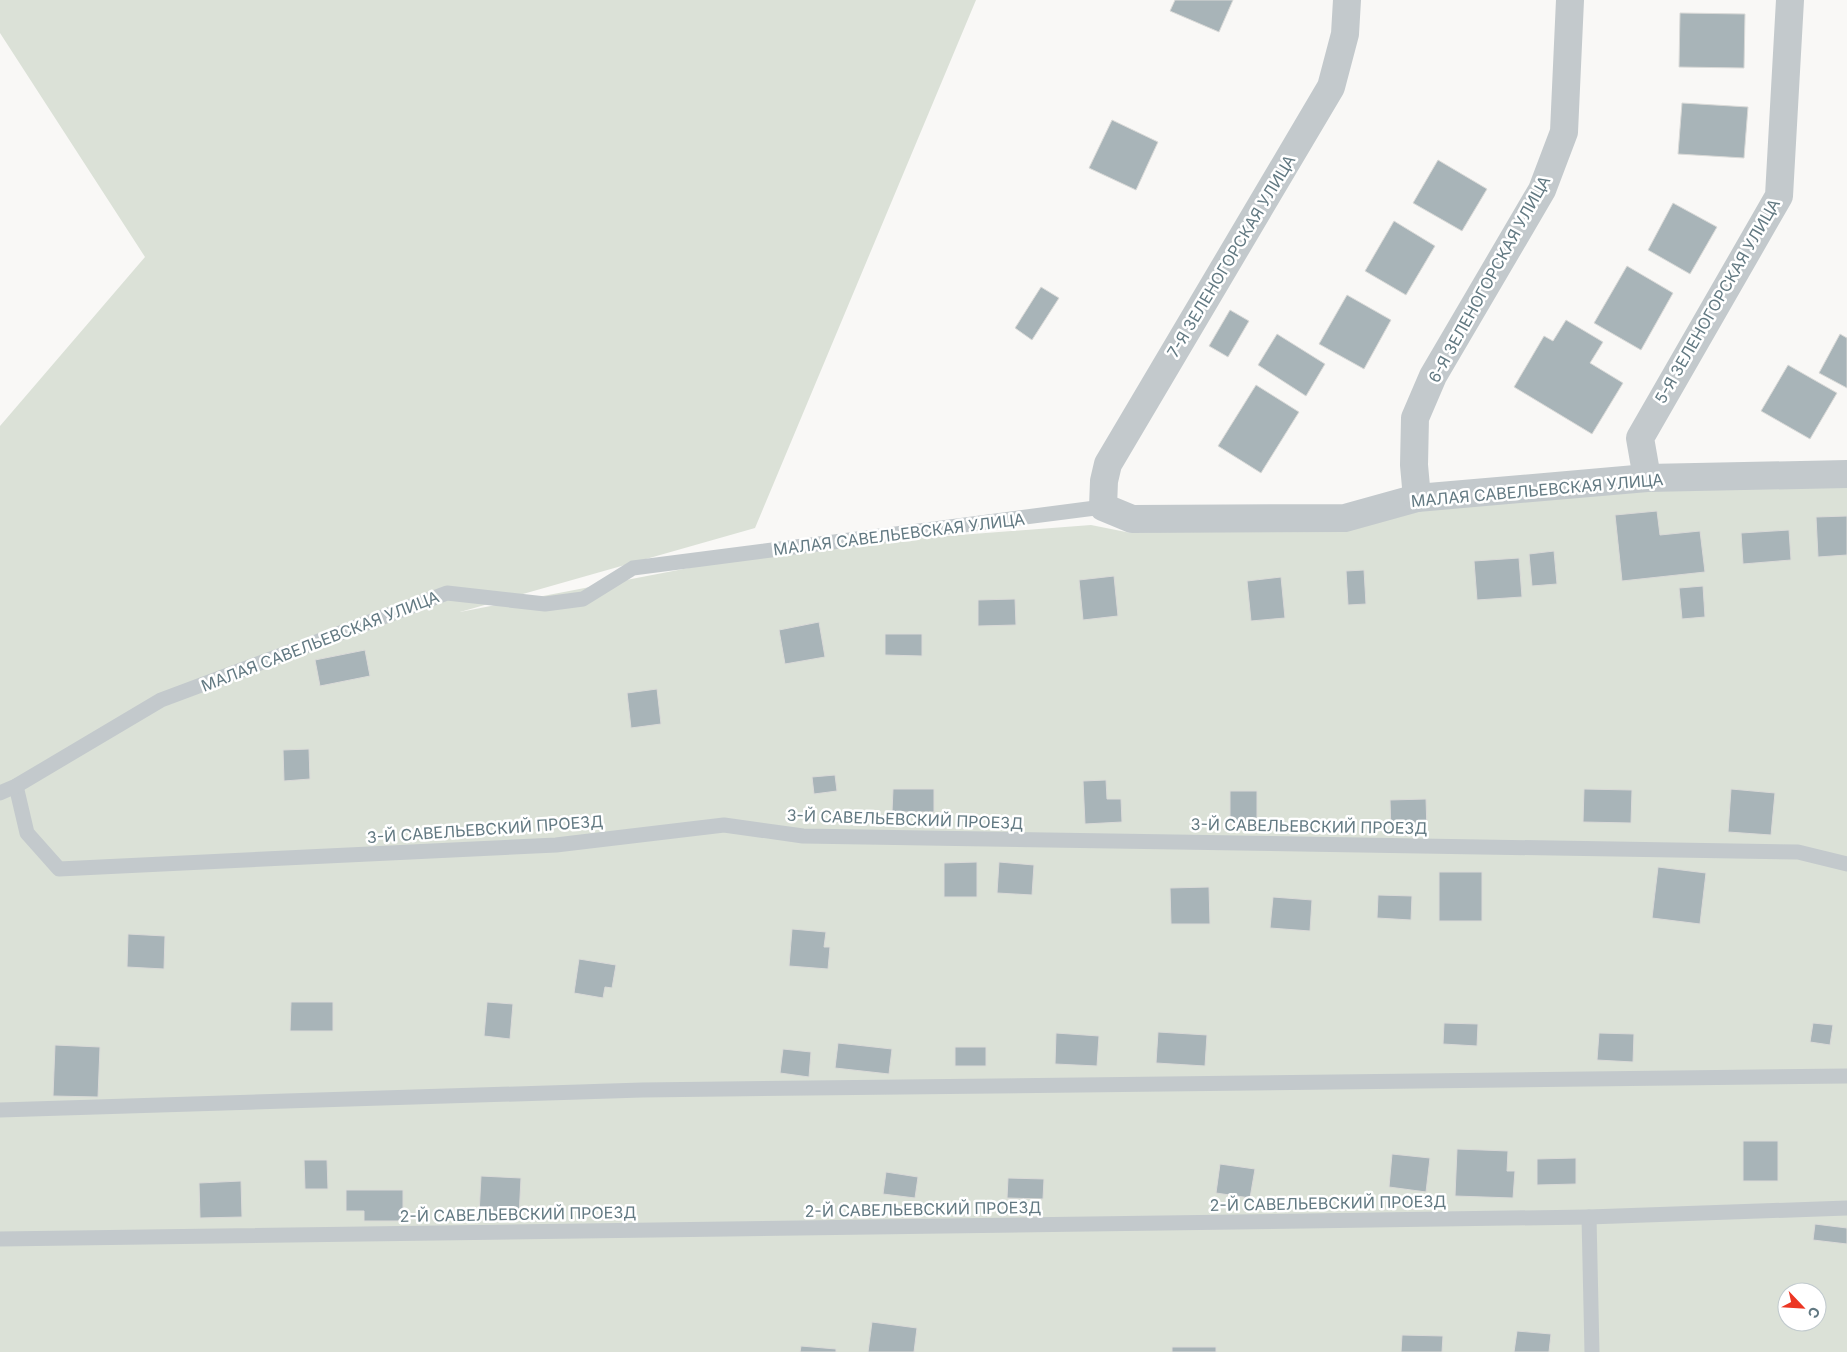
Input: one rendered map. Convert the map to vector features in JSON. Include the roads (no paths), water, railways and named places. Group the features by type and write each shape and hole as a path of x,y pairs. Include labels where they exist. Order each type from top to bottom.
{"street":[{"name":"7-Я ЗЕЛЕНОГОРСКАЯ УЛИЦА","path":"1103,507 1104,481 1108,464 1331,87 1345,34 1347,0"},
{"name":"6-Я ЗЕЛЕНОГОРСКАЯ УЛИЦА","path":"1416,498 1414,465 1415,418 1433,376 1542,190 1564,132 1570,0"},
{"name":"5-Я ЗЕЛЕНОГОРСКАЯ УЛИЦА","path":"1647,478 1640,438 1779,196 1790,0"},
{"name":"МАЛАЯ САВЕЛЬЕВСКАЯ УЛИЦА","path":"1103,507 1132,519 1345,518 1416,498 1647,478 1847,474"}],"lane":[{"name":"МАЛАЯ САВЕЛЬЕВСКАЯ УЛИЦА","path":"0,793 16,786 161,700 447,593 545,604 583,599 633,568 1103,507"},
{"name":"3-Й САВЕЛЬЕВСКИЙ ПРОЕЗД","path":"16,786 27,833 59,869 556,845 724,825 802,836 1798,852 1847,864"},
{"path":"0,1110 642,1090 1847,1076"},
{"name":"2-Й САВЕЛЬЕВСКИЙ ПРОЕЗД","path":"0,1239 1589,1217 1847,1208"},
{"path":"1589,1217 1592,1352"}]}
